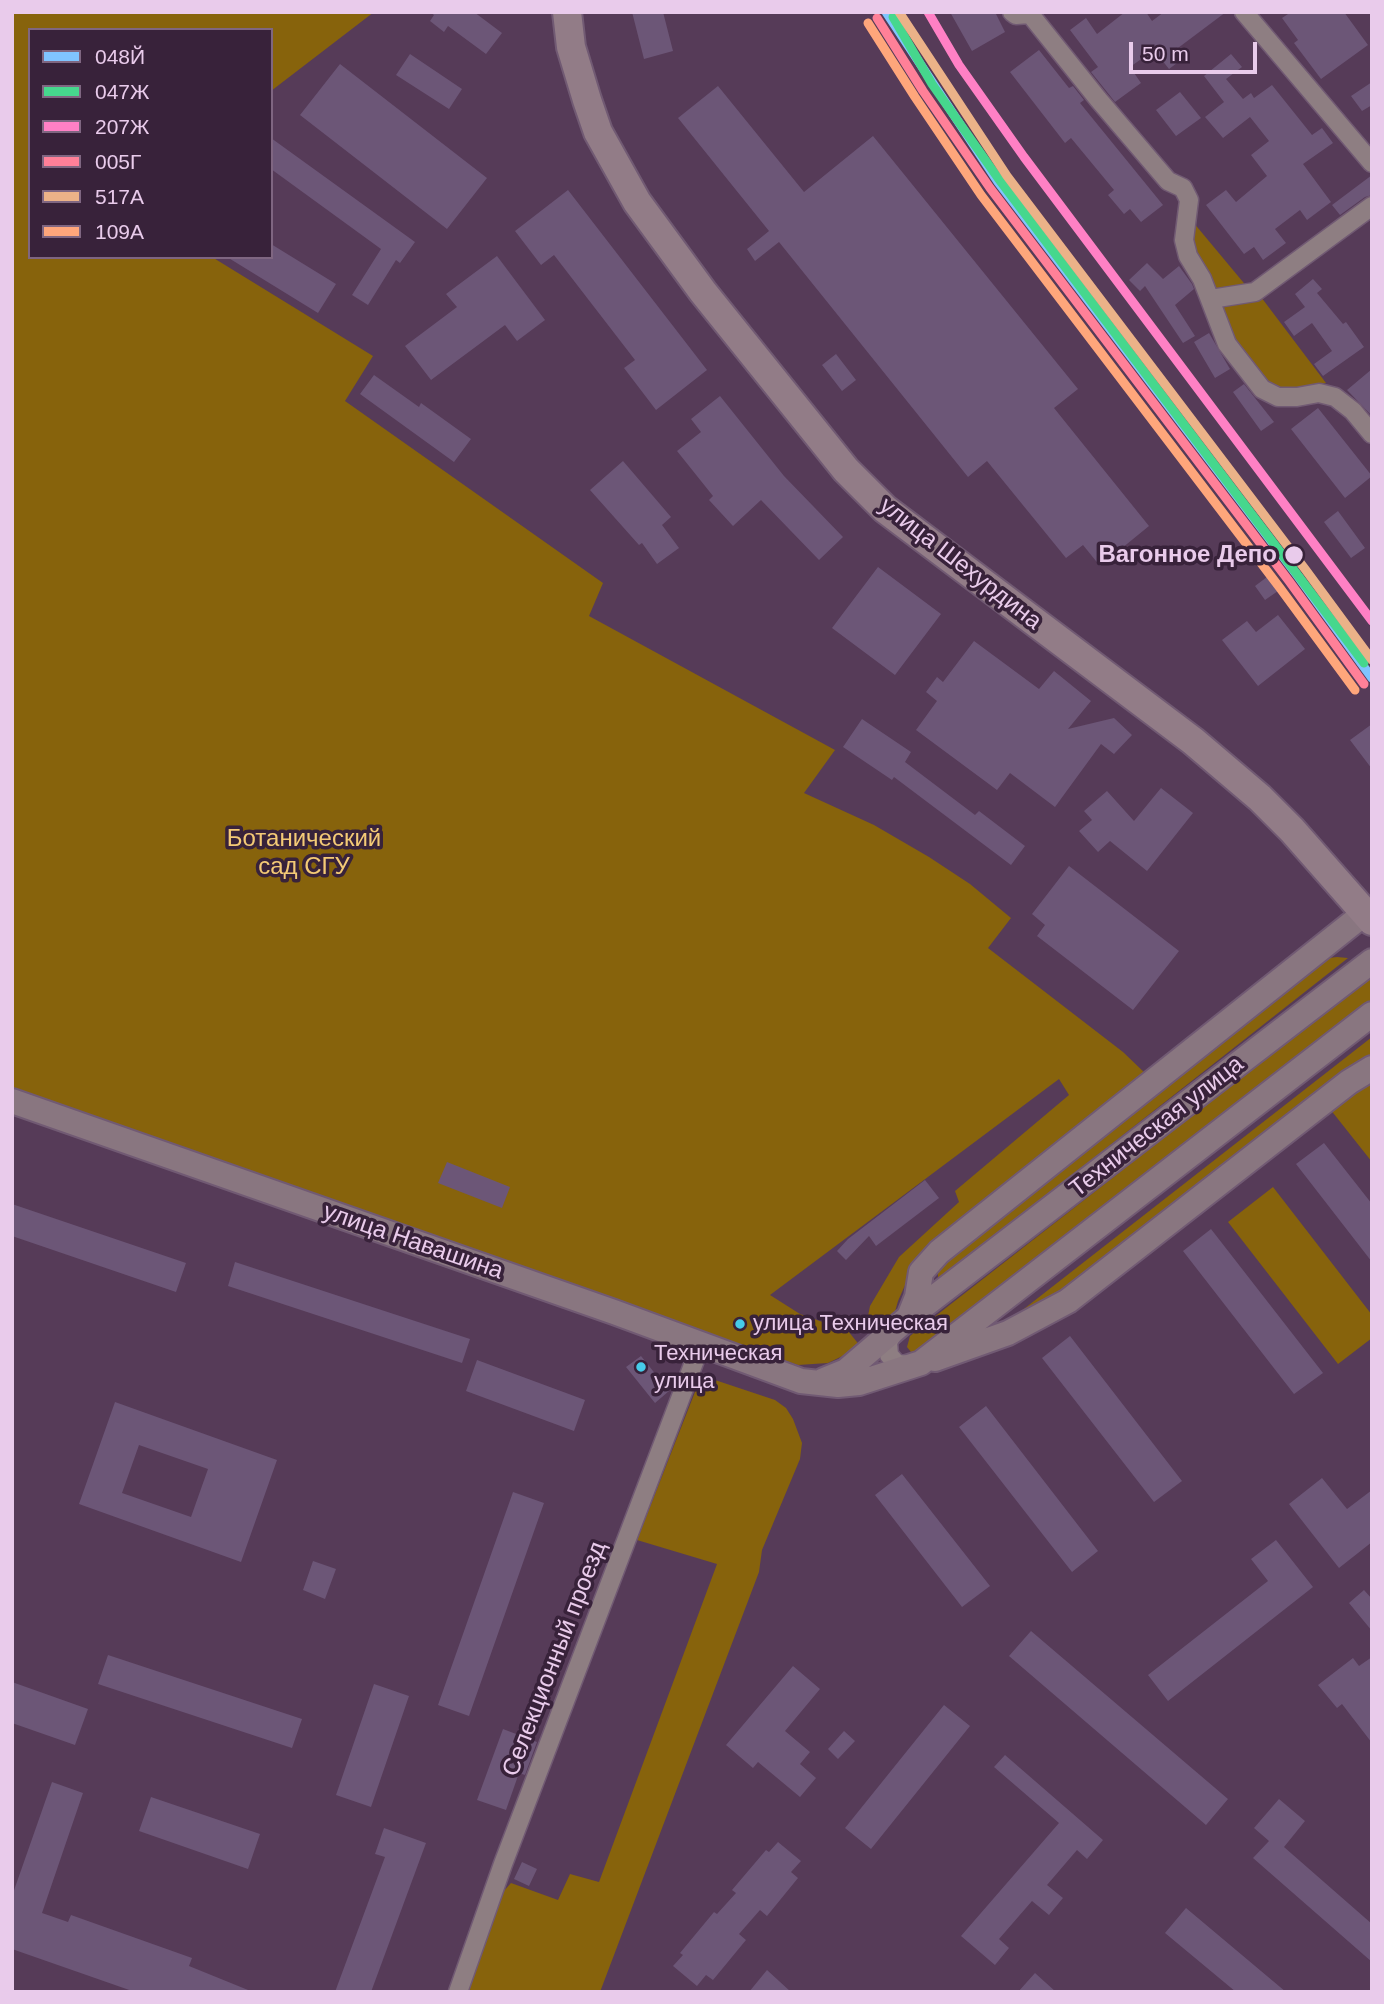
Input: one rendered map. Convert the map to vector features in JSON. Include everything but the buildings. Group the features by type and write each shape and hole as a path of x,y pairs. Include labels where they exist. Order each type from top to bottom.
{"main road":[{"name":"улица Шехурдина","path":"567,12 572,47 598,132 636,202 703,292 856,480 885,509 928,543 1193,741 1292,830 1368,917"},
{"path":"902,1323 917,1297 921,1272 939,1252 1368,917"},
{"name":"Техническая улица","path":"814,1384 846,1371 902,1323 1372,961"},
{"name":"Техническая улица","path":"814,1384 859,1383 917,1364 1372,1014"},
{"path":"917,1364 960,1352 1008,1333 1068,1301 1349,1082 1372,1068"},
{"name":"улица Навашина","path":"12,1101 814,1384"}],"street":[{"path":"1012,12 1016,15 1032,13 1098,99 1168,181 1183,188 1189,200 1184,240 1188,256 1211,299 1227,344 1262,389 1278,397 1320,393 1335,397 1353,411 1372,434"},
{"path":"1244,12 1372,163"},
{"path":"1211,299 1255,292 1372,206"},
{"path":"902,1323 888,1342 889,1355 897,1364 917,1364"},
{"name":"Селекционный проезд","path":"458,1992 503,1864 701,1344"}],"green space":[{"name":"Ботанический сад СГУ","path":"12,12 374,12 273,89 273,28 28,28 28,259 215,259 373,356 345,401 603,583 589,616 835,750 804,793 874,825 970,884 1011,918 988,948 1123,1052 1148,1076 914,1265 892,1322 881,1333 868,1316 870,1306 899,1257 959,1202 955,1191 1069,1095 1059,1079 770,1295 800,1314 848,1331 861,1347 828,1363 798,1365 12,1088"},
{"path":"1193,222 1248,288 1261,297 1326,383 1283,391 1267,385 1235,344 1191,249"},
{"path":"1329,958 1348,958 940,1279 938,1277 938,1270 949,1257"},
{"path":"1372,975 1372,1000 919,1352 911,1352 907,1347 910,1336"},
{"path":"1372,1037 1372,1056 1065,1295 1011,1319"},
{"path":"1372,1075 1372,1162 1330,1109"},
{"path":"1273,1187 1372,1315 1372,1338 1338,1364 1228,1222"},
{"path":"712,1379 775,1400 786,1408 802,1443 800,1459 762,1550 759,1572 600,1992 468,1992 503,1892 511,1883 558,1900 570,1874 599,1882 717,1564 637,1540 695,1392 702,1383"}],"transit line":[{"name":"048Й","path":"886,12 998,182 1297,575 1372,678"},
{"name":"517А","path":"899,12 1007,176 1372,660"},
{"name":"207Ж","path":"928,12 959,65 1024,157 1372,621"},
{"name":"047Ж","path":"893,17 932,84 998,178 1364,663"},
{"name":"005Г","path":"877,18 923,91 990,188 1289,581 1364,684"},
{"name":"109А","path":"868,23 981,195 1355,690"}],"place":[{"name":"Вагонное Депо","path":"1294,555"},
{"name":"улица Техническая","path":"740,1324"},
{"name":"Техническая улица","path":"641,1367"}]}
